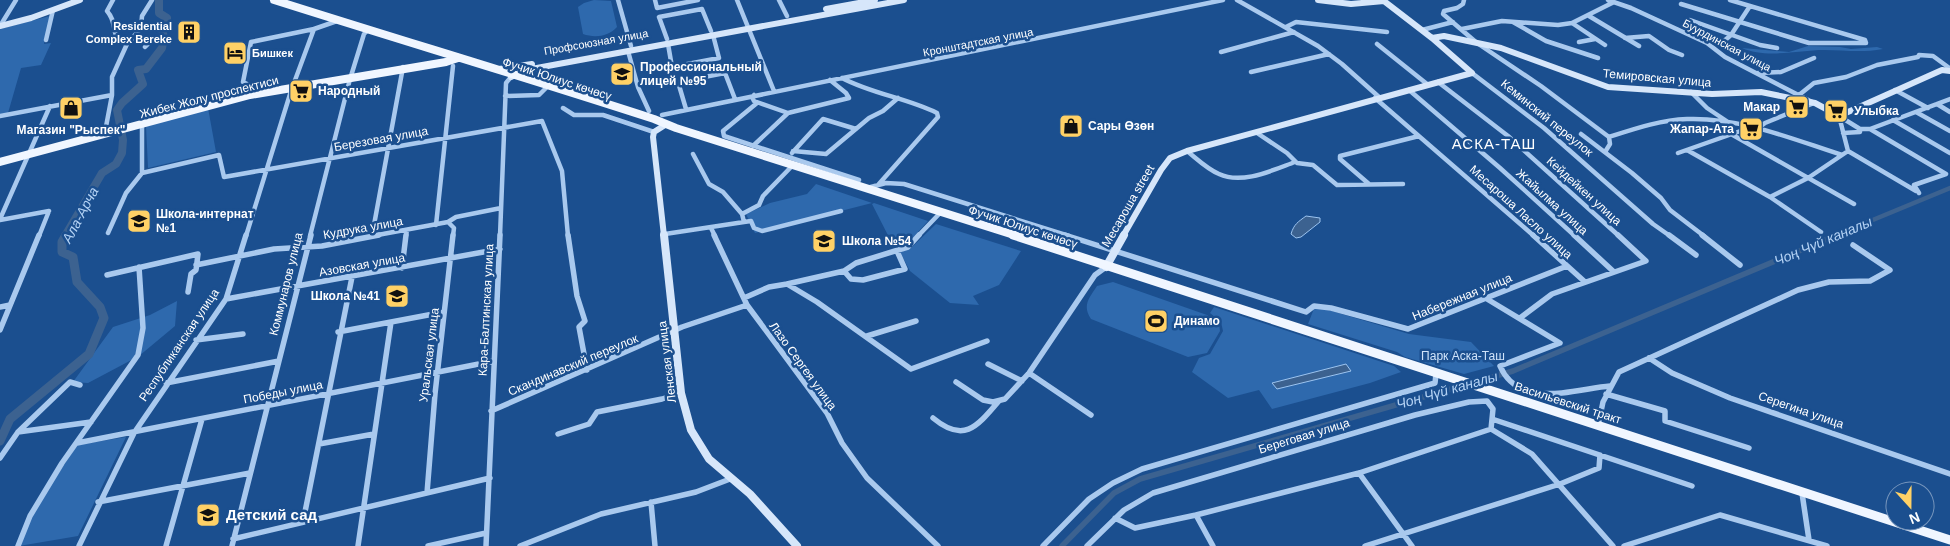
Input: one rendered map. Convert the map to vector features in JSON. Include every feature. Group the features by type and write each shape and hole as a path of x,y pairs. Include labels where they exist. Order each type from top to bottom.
{"main road":[{"name":"Фучик Юлиус көчөсү","path":"274,0 369,29 454,60 513,75 662,121 864,189 1379,354"},
{"path":"418,64 430,59 436,52"},
{"name":"Фучик Юлиус көчөсү","path":"454,60 500,70 546,88 652,122 662,121"},
{"name":"Жибек Жолу проспектиси","path":"403,68 418,64 454,60"},
{"name":"Жибек Жолу проспектиси","path":"0,161 250,95 454,60"},
{"name":"Жибек Жолу проспектиси","path":"127,128 250,93 293,87"},
{"name":"Васильевский тракт","path":"1379,354 1436,374 1449,376"},
{"name":"Васильевский тракт","path":"1379,354 1950,540"},
{"name":"Васильевский тракт","path":"1501,393 1599,422 1885,514"},
{"path":"1935,529 1950,534"}],"street":[{"path":"0,26 16,0"},
{"path":"0,26 80,0"},
{"path":"113,0 107,11 113,18 114,33 118,41 127,44"},
{"path":"110,132 112,77 127,44 141,28 142,16 152,0"},
{"path":"618,0 638,87 649,111"},
{"path":"655,0 657,8 698,0"},
{"path":"737,0 774,91"},
{"path":"779,0 787,16"},
{"name":"Профсоюзная улица","path":"748,26 787,16 875,0"},
{"name":"Профсоюзная улица","path":"500,70 904,0"},
{"name":"Кронштадтская улица","path":"662,121 686,109 1224,0"},
{"name":"Месароша Ласло улица","path":"1236,0 1262,16 1295,32 1330,54 1419,136 1585,282"},
{"path":"1318,0 1351,4 1383,1"},
{"path":"1464,0 1463,4 1457,8 1443,12 1477,43 1541,86 1609,138 1610,144 1605,152"},
{"name":"Буурдинская улица","path":"1608,0 1707,43 1725,57 1799,96"},
{"path":"1681,4 1809,44 1866,43 1865,40 1730,0"},
{"name":"Кеминский переулок","path":"1383,1 1544,128 1653,224 1696,255"},
{"path":"1462,29 1502,21 1558,25 1572,23 1614,2"},
{"path":"1707,43 1724,41 1750,6"},
{"name":"Профсоюзная улица","path":"702,9 712,33 719,58 672,67 667,41 659,17 702,9"},
{"path":"46,40 53,10"},
{"path":"1589,16 1639,46"},
{"path":"250,93 251,86 243,82 251,42 314,29 338,20"},
{"name":"Буурдинская улица","path":"1690,20 1760,45 1777,48"},
{"path":"1286,27 1296,22 1387,32"},
{"path":"1422,30 1453,22"},
{"path":"1512,22 1546,41 1598,58"},
{"path":"1572,23 1605,45"},
{"name":"Республиканская улица","path":"79,546 98,502 134,433 166,383 226,299 293,87 314,29"},
{"name":"Коммунаров улица","path":"232,543 329,159 364,34 369,29"},
{"path":"1220,52 1295,32"},
{"name":"Темировская улица","path":"1432,38 1444,36 1507,50 1608,87 1719,94 1761,92 1799,96 1815,103"},
{"path":"1625,38 1649,36 1669,50 1682,55"},
{"path":"1579,42 1595,38"},
{"path":"133,39 153,39 145,47"},
{"path":"1377,44 1427,84"},
{"name":"Профсоюзная улица","path":"513,75 526,70 629,48"},
{"path":"1251,72 1330,54"},
{"path":"1799,96 1814,83 1846,77 1877,65 1918,57 1918,55 1933,56 1949,68"},
{"path":"1757,73 1781,72 1814,58"},
{"path":"436,225 454,60"},
{"path":"372,236 403,68"},
{"path":"1839,116 1894,90 1949,68"},
{"path":"686,109 678,82 725,73 735,99"},
{"name":"Месароша street","path":"933,418 949,430 967,429 982,421 998,402 1005,399 1022,381 1095,275 1106,267 1114,250 1170,158 1187,151 1472,73"},
{"name":"Кара-Балтинская улица","path":"486,546 500,249 503,128 506,83 513,75"},
{"path":"842,78 856,85 933,109 938,117 878,185"},
{"path":"753,146 788,113 849,98 846,93 830,80"},
{"name":"Кейдейкен улица","path":"1438,82 1508,136 1646,261 1614,272"},
{"path":"506,96 539,95 546,88"},
{"name":"Жайылма улица","path":"1408,89 1500,168 1614,272"},
{"path":"1894,90 1928,108"},
{"path":"1691,92 1707,108 1729,123"},
{"path":"0,116 112,95"},
{"path":"754,95 752,100 757,103 788,113"},
{"path":"794,151 826,154 898,98"},
{"path":"1757,129 1765,123 1815,103 1860,129 1870,129 1950,100"},
{"path":"757,103 723,131 724,136 753,146 788,162 859,180"},
{"path":"1937,104 1950,112"},
{"path":"0,220 50,106"},
{"path":"563,108 566,113 574,116 600,114 654,132 662,121"},
{"path":"1916,112 1950,131"},
{"path":"1839,116 1848,151 1919,193 1914,186 1946,174 1870,129"},
{"path":"742,214 759,205 763,196 794,151 823,118 856,129"},
{"path":"1609,138 1658,123 1687,119 1750,127 1842,155"},
{"path":"1893,120 1950,153"},
{"name":"Березовая улица","path":"142,173 219,155 224,177 542,121 562,171 571,264 577,296 585,321 579,327 587,370"},
{"path":"108,233 119,207 135,178 142,173 142,125"},
{"path":"1678,153 1750,127"},
{"path":"1843,133 1857,134 1860,132 1860,129"},
{"name":"Ленская улица","path":"654,132 674,332 685,419 695,441 707,457 730,479 753,496 797,546"},
{"path":"1257,132 1287,153 1295,162"},
{"path":"1581,134 1661,198 1670,210 1740,265"},
{"path":"1731,134 1854,204"},
{"path":"1368,184 1340,159 1340,156 1419,136"},
{"path":"1687,150 1770,197 1821,232"},
{"path":"1187,151 1204,165 1228,178 1240,178 1295,162 1312,165 1337,186 1404,184"},
{"path":"1770,197 1808,178 1848,151"},
{"path":"693,154 709,184 723,192 742,214 744,222"},
{"path":"889,197 892,183"},
{"path":"864,189 892,183 904,184 1114,250"},
{"name":"Кудрука улица","path":"196,265 308,245 322,246 436,225 448,222 456,217 501,208"},
{"path":"0,220 49,211 0,330"},
{"path":"665,234 751,221 754,228 762,231 841,211"},
{"path":"744,298 769,287 844,271 856,263 908,247 940,213"},
{"name":"Уральская улица","path":"427,493 431,423 439,372 454,228 448,222"},
{"name":"Лазо Сергея улица","path":"711,228 748,305 827,414 842,443 867,478 938,546"},
{"path":"402,268 407,230"},
{"path":"1599,422 1598,414 1606,394 1620,372 1798,290 1829,282 1870,282 1890,270 1852,245"},
{"name":"Азовская улица","path":"226,299 500,249"},
{"name":"Набережная улица","path":"1114,250 1306,312 1314,306 1331,308 1408,329 1567,266"},
{"path":"844,271 851,280 863,280 905,269 897,251"},
{"path":"107,275 198,254 196,265"},
{"name":"Республиканская улица","path":"188,292 191,274 196,270 196,265"},
{"path":"18,546 37,502 138,355 143,328 139,267"},
{"path":"1520,318 1552,294 1614,272"},
{"path":"303,522 319,444 338,332 352,277"},
{"path":"787,284 867,336 911,369 987,340"},
{"path":"1487,298 1560,343 1500,366 1500,369 1516,385 1522,389 1566,395 1593,387 1610,386"},
{"path":"0,307 10,305"},
{"name":"Скандинавский переулок","path":"491,411 682,327 748,305"},
{"path":"338,332 444,312"},
{"path":"867,336 916,321"},
{"path":"358,546 391,322"},
{"path":"196,340 243,334"},
{"name":"Серегина улица","path":"1649,358 1672,374 1730,398 1950,474"},
{"path":"166,383 278,361"},
{"name":"Победы улица","path":"77,443 494,361"},
{"path":"988,364 1022,381"},
{"path":"1029,373 1091,415"},
{"path":"1043,546 1089,499 1113,483 1142,469 1391,398 1435,383 1436,374"},
{"path":"0,458 18,432 70,382 80,385"},
{"path":"956,382 983,400 998,402"},
{"path":"558,434 589,424 597,412 662,399 681,393"},
{"path":"1606,394 1665,411 1665,421 1749,448"},
{"name":"Береговая улица","path":"1088,546 1115,518 1150,494 1415,415 1469,402 1483,400 1493,408 1492,419"},
{"path":"166,546 202,419"},
{"path":"1492,429 1492,419 1692,486"},
{"path":"18,432 91,422"},
{"path":"1115,518 1135,528 1196,515 1359,473 1492,429"},
{"path":"1492,429 1532,454 1613,546"},
{"path":"319,444 374,434"},
{"path":"1365,546 1560,484 1599,468 1600,455"},
{"path":"98,502 250,473"},
{"path":"1359,473 1412,546"},
{"path":"232,543 303,522 490,478"},
{"path":"520,546 601,514 696,492 730,479"},
{"path":"1802,493 1809,540"},
{"path":"651,502 655,546"},
{"path":"1196,515 1213,546"},
{"path":"1624,546 1716,515 1827,546"},
{"path":"428,546 486,533"}],"green space":[{"path":"594,0 611,1 617,27 605,35 592,36 583,34 578,7"},
{"path":"50,16 44,44 51,43 41,65 21,68 8,113 0,114 0,29"},
{"path":"1808,46 1851,49 1877,47 1883,49 1761,53 1742,48 1789,52"},
{"path":"208,108 216,152 148,168 146,126"},
{"path":"816,184 872,203 755,233 746,214 770,203 807,194"},
{"path":"874,203 928,221 909,242 894,247 872,204"},
{"path":"936,224 1021,251 999,285 973,296 979,305 950,303 910,271 900,252 911,248"},
{"name":"Динамо","path":"1113,282 1207,315 1219,323 1220,331 1207,353 1188,357 1091,319 1087,306 1091,294 1097,286"},
{"path":"177,301 175,326 139,356 88,383 73,382 113,327 150,315"},
{"name":"Парк Аска-Таш","path":"1315,306 1409,334 1471,342 1494,366 1464,374 1405,357 1397,352 1308,324"},
{"path":"1214,307 1394,366 1401,372 1370,383 1272,409 1259,390 1228,398 1192,372 1199,358 1210,354 1223,331 1221,322 1210,313"},
{"path":"126,437 78,536 19,546 34,511 77,445"}],"shaded area":[{"path":"1306,216 1320,218 1320,222 1301,237 1296,238 1291,234 1292,231 1297,223"},
{"path":"1346,364 1351,371 1277,389 1272,383"}],"waterway":[{"name":"Ала-Арча","path":"65,236 102,173 116,164 122,153 123,140 117,110 143,84 138,70 146,69 162,48 164,38 162,29 167,18 159,13 159,0"},
{"name":"Чоң Чүй каналы","path":"1834,236 1950,188"},
{"name":"Ала-Арча","path":"0,441 10,419 89,354 104,318 100,307 77,282 73,257 62,252 62,242 66,235"},
{"name":"Чоң Чүй каналы","path":"1062,546 1114,493 1140,479 1513,371 1837,235"}],"place":[{"name":"Residential Complex Bereke","path":"189,32"},
{"name":"Бишкек","path":"235,53"},
{"name":"Профессиональный лицей №95","path":"622,74"},
{"name":"Народный","path":"301,91"},
{"name":"Макар","path":"1797,107"},
{"name":"Магазин \"Рыспек\"","path":"71,108"},
{"name":"Улыбка","path":"1836,111"},
{"name":"Сары Өзөн","path":"1071,126"},
{"name":"Жапар-Ата","path":"1751,129"},
{"name":"Школа-интернат №1","path":"139,221"},
{"name":"Школа №54","path":"824,241"},
{"name":"Школа №41","path":"397,296"},
{"name":"Динамо","path":"1156,321"},
{"name":"Детский сад","path":"208,515"}],"district":[{"name":"АСКА-ТАШ","path":"1494,144"}]}
